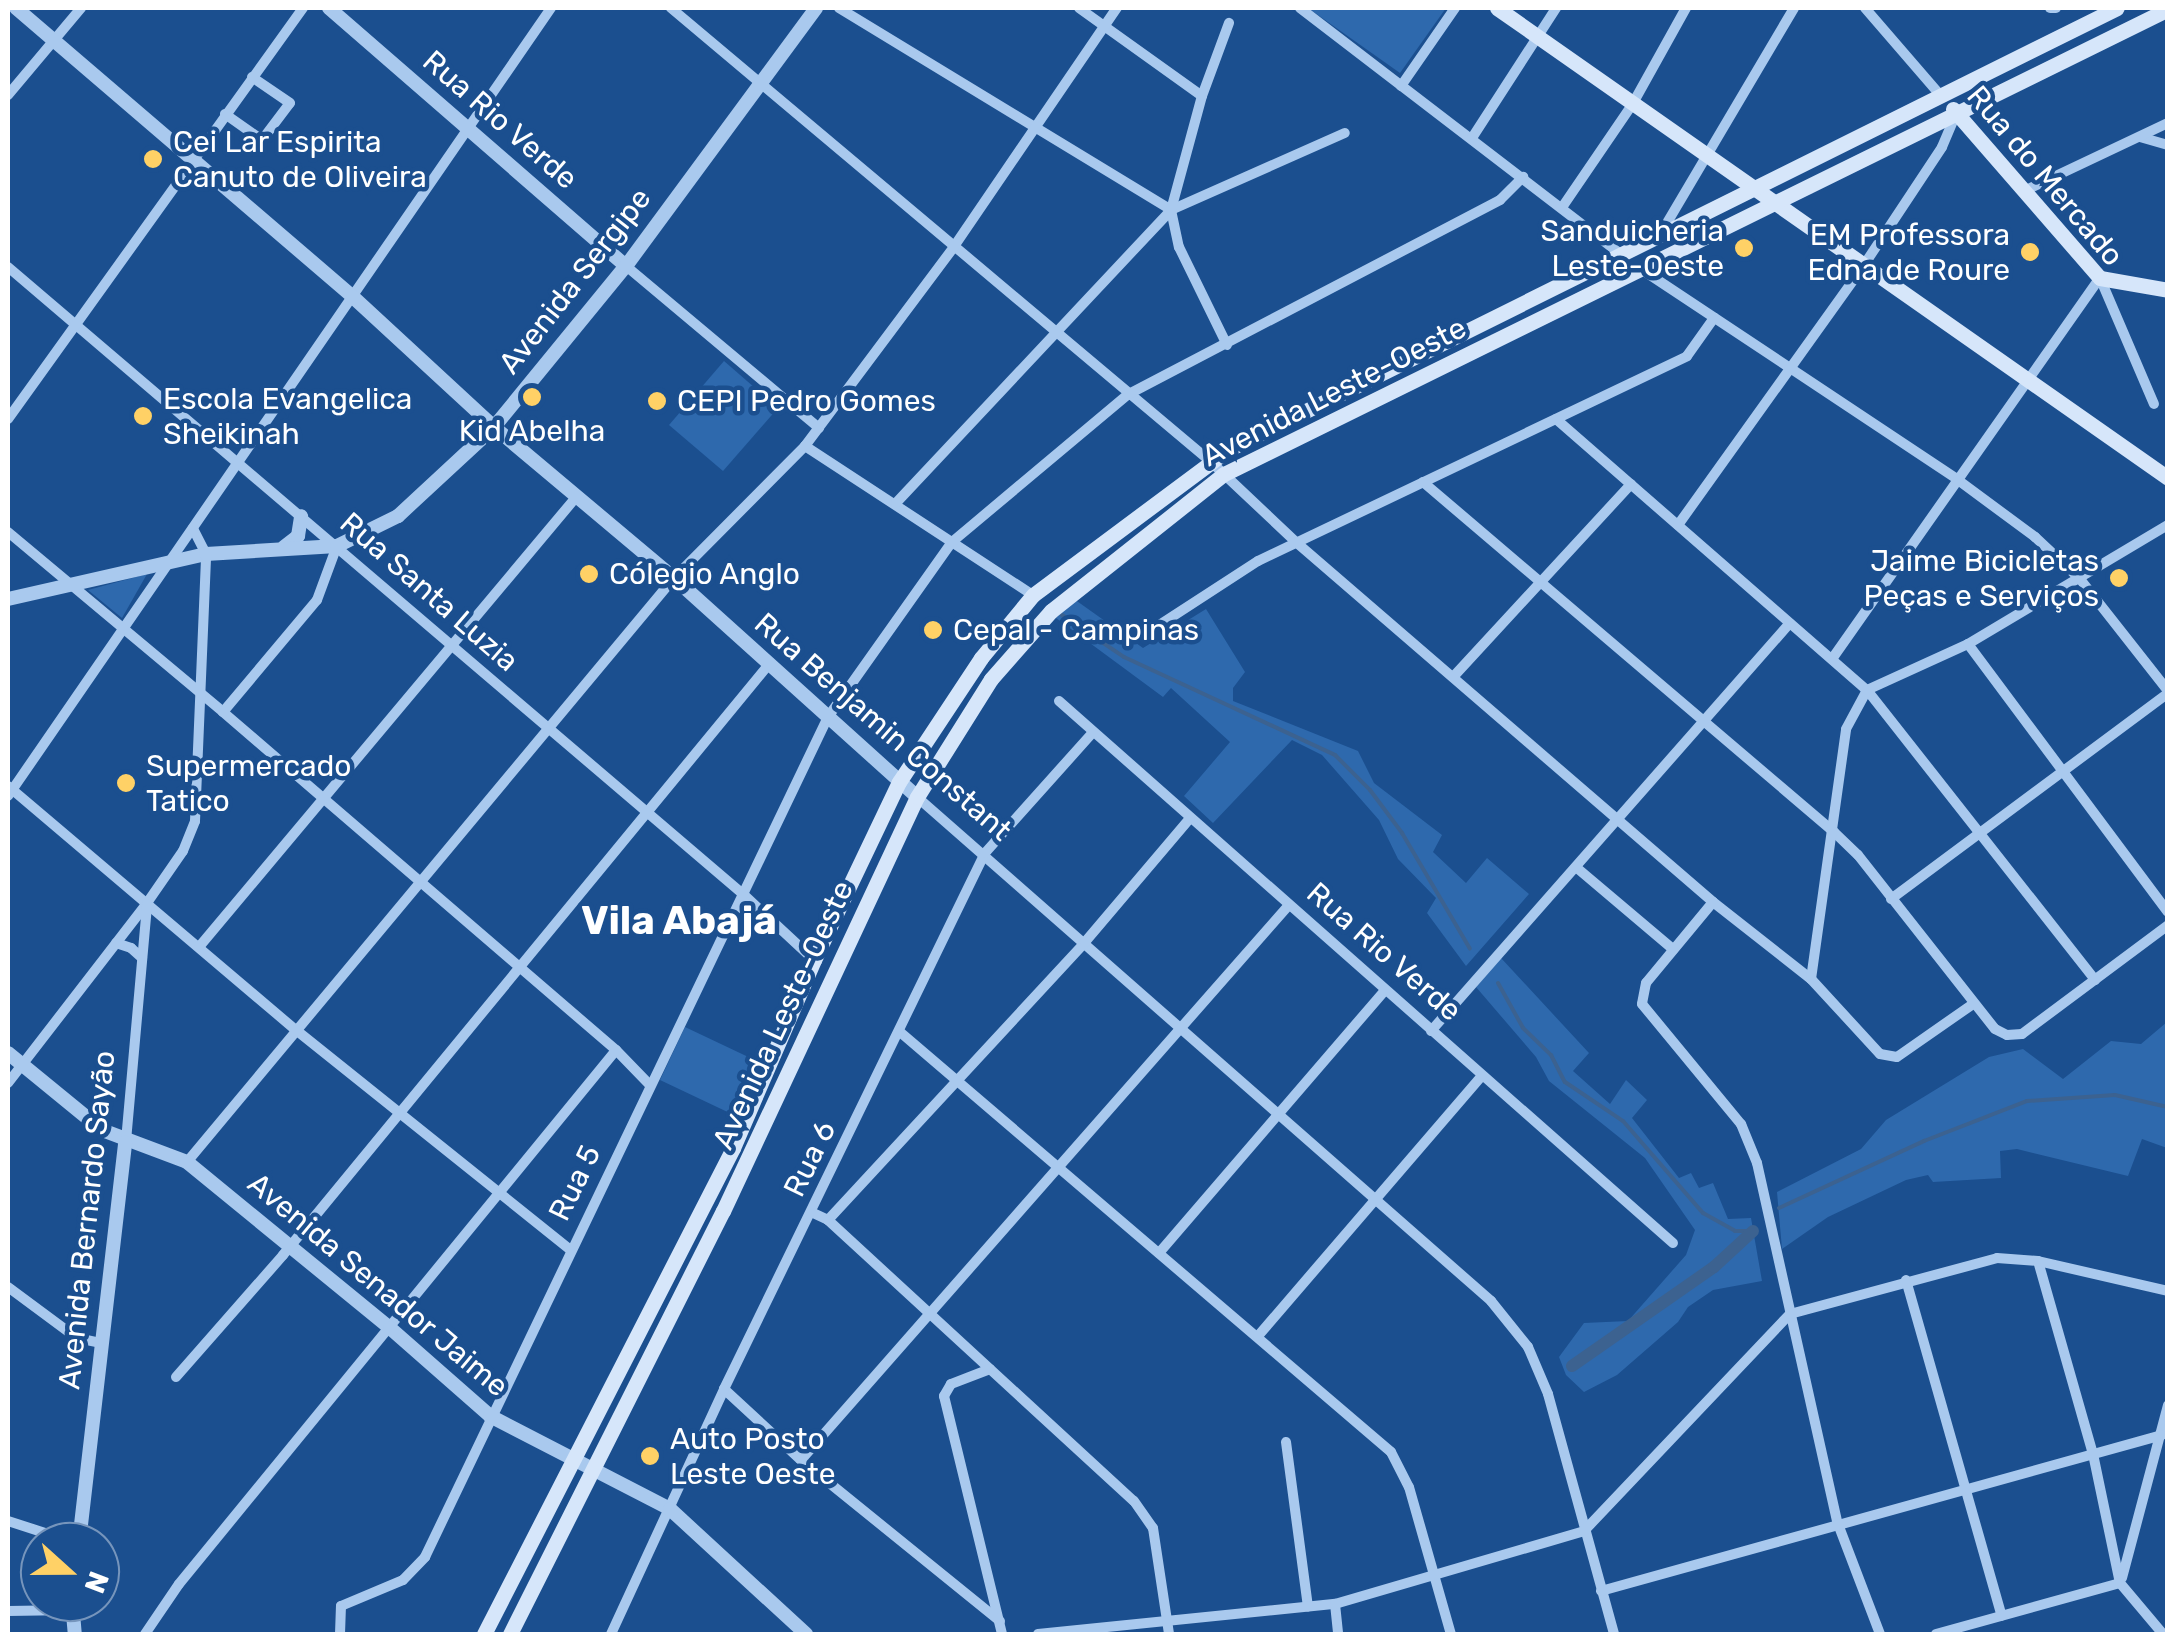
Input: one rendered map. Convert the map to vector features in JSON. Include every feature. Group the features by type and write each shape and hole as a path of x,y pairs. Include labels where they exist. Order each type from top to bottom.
{"main road":[{"path":"1497,8 2168,478"},
{"name":"Avenida Leste-Oeste","path":"484,1634 733,1148 814,960 899,782 981,658 1034,596 1210,462 1752,187 2117,8"},
{"name":"Avenida Leste-Oeste","path":"510,1634 722,1211 917,796 991,679 1051,611 1224,474 1777,205 2168,9"},
{"name":"Rua do Mercado","path":"1940,94 2100,278"},
{"path":"2100,278 2168,290"}],"street":[{"name":"Rua Benjamin Constant","path":"16,8 459,388 494,427 674,578 899,782 985,853 1490,1301 1528,1347 1548,1394 1614,1634"},
{"path":"8,95 81,8"},
{"path":"8,419 302,8"},
{"name":"Rua Rio Verde","path":"329,8 819,428"},
{"path":"551,8 9,790 398,1114 571,1250"},
{"path":"671,8 1224,474 1297,543 1713,902 1811,978 1880,1054 1897,1057 1973,1004"},
{"name":"Avenida Sergipe","path":"337,546 398,516 494,427 626,266 816,8"},
{"path":"839,8 1171,210"},
{"path":"1079,8 1202,96"},
{"path":"187,1162 674,578 805,446 953,248 1118,8"},
{"path":"1300,8 1620,254"},
{"path":"1401,86 1456,8"},
{"path":"1472,138 1556,8"},
{"path":"1562,206 1632,105 1686,8"},
{"path":"1660,234 1794,8"},
{"path":"1865,8 1940,94"},
{"path":"1226,345 1179,247 1171,210 1202,96 1229,23"},
{"path":"225,114 262,140 290,103 252,77"},
{"path":"1678,526 1864,264 1942,147 1956,113"},
{"path":"2024,191 2168,123"},
{"path":"896,503 1171,210 1344,133"},
{"path":"2139,137 2168,145"},
{"name":"Rua 5","path":"340,1634 341,1606 403,1580 425,1557 828,717 952,542 1127,396 1500,200 1523,177"},
{"name":"Rua Santa Luzia","path":"8,267 744,894 814,960"},
{"path":"1642,269 1958,480 2035,537 2080,578 2168,692 1891,899"},
{"path":"1832,660 2100,278"},
{"name":"Rua do Mercado","path":"2100,278 2154,404"},
{"path":"1144,635 1258,561 1687,356 1714,318"},
{"path":"1556,418 1867,690 2095,980"},
{"path":"805,446 1034,596"},
{"path":"1423,482 1834,832 1995,1029 2007,1035 2022,1034 2168,924"},
{"path":"1454,676 1630,484"},
{"path":"199,947 577,496"},
{"path":"284,547 298,536 301,516"},
{"path":"1811,978 1846,729 1867,690 1968,644 2168,525"},
{"path":"8,1083 147,903 183,851 195,821 206,554 193,528"},
{"path":"8,532 616,1050 649,1084"},
{"path":"8,599 206,554 337,546 329,579 317,600 223,712"},
{"path":"1431,1030 1790,623"},
{"path":"1968,644 2168,912"},
{"path":"176,1377 290,1246 770,663"},
{"name":"Rua Rio Verde","path":"1058,701 1672,1244"},
{"name":"Rua 6","path":"611,1634 724,1389 985,853 1093,732"},
{"path":"828,1220 1084,942 1190,818"},
{"path":"1577,868 1673,949"},
{"path":"1713,902 1646,984 1642,1004 1742,1124 1757,1164 1838,1524 1880,1634"},
{"name":"Avenida Bernardo Sayão","path":"78,1522 126,1143 147,903"},
{"path":"801,1460 1289,905"},
{"path":"116,943 131,948 142,958"},
{"path":"1159,1253 1386,990"},
{"path":"900,1032 1391,1452 1409,1487 1451,1634"},
{"path":"145,1634 179,1584 616,1050"},
{"name":"Avenida Senador Jaime","path":"8,1052 102,1130 126,1143 187,1162 390,1328 490,1416 670,1510 806,1634"},
{"path":"1258,1336 1482,1076"},
{"path":"811,1212 828,1220 1134,1500 1153,1528 1168,1629"},
{"path":"1038,1634 1168,1629 1335,1604 1434,1572 1584,1532 1790,1314 1997,1258 2038,1261 2168,1291"},
{"path":"2038,1261 2092,1454 2120,1583 2163,1634"},
{"path":"1906,1280 2002,1616"},
{"path":"8,1288 77,1338 101,1342"},
{"path":"990,1369 952,1384 944,1396 1002,1634"},
{"path":"724,1389 801,1460 1000,1621"},
{"path":"2120,1583 2168,1405"},
{"path":"1602,1591 2162,1434"},
{"path":"1286,1442 1308,1607"},
{"path":"1936,1634 2120,1583"},
{"path":"1335,1604 1338,1634"}],"shaded area":[{"path":"1308,8 1446,8 1400,73"},
{"path":"724,361 778,408 723,471 669,425"},
{"path":"147,574 122,618 88,590"},
{"path":"1074,599 1143,648 1206,609 1245,672 1233,688 1233,701 1358,751 1374,783 1442,835 1433,852 1466,883 1487,858 1529,894 1466,966 1427,913 1436,898 1398,859 1379,820 1322,755 1292,740 1213,823 1184,796 1230,742 1171,688 1163,697 1056,618"},
{"path":"1501,958 1589,1053 1573,1071 1610,1104 1626,1080 1647,1100 1632,1118 1679,1178 1691,1173 1699,1188 1713,1183 1728,1219 1751,1218 1762,1281 1713,1290 1688,1307 1678,1322 1617,1375 1584,1392 1566,1375 1559,1357 1584,1323 1628,1321 1686,1255 1695,1230 1645,1158 1549,1081 1536,1057 1476,987"},
{"path":"2167,1022 2167,1148 2142,1139 2128,1176 2017,1149 2000,1151 2001,1178 1933,1182 1928,1175 1906,1180 1828,1217 1782,1249 1777,1192 1861,1149 1886,1120 1989,1057 2023,1049 2063,1079 2111,1041 2141,1044"},
{"path":"685,1027 761,1063 736,1116 660,1080"}],"waterway":[{"path":"1062,615 1124,657 1335,755 1370,790 1402,833 1470,949"},
{"path":"1498,983 1523,1028 1551,1055 1565,1082 1623,1121 1703,1213 1735,1231 1753,1231"},
{"path":"1779,1208 1924,1141 2027,1101 2115,1095 2168,1107"},
{"path":"1572,1366 1714,1267 1753,1231"}],"place":[{"name":"Cei Lar Espirita Canuto de Oliveira","path":"153,159"},
{"name":"Sanduicheria Leste-Oeste","path":"1744,248"},
{"name":"EM Professora Edna de Roure","path":"2030,252"},
{"name":"Kid Abelha","path":"532,397"},
{"name":"CEPI Pedro Gomes","path":"657,401"},
{"name":"Escola Evangelica Sheikinah","path":"143,416"},
{"name":"Cólegio Anglo","path":"589,574"},
{"name":"Jaime Bicicletas Peças e Serviços","path":"2119,578"},
{"name":"Cepal - Campinas","path":"933,630"},
{"name":"Supermercado Tatico","path":"126,783"},
{"name":"Auto Posto Leste Oeste","path":"650,1456"}],"district":[{"name":"Vila Abajá","path":"679,921"}]}
